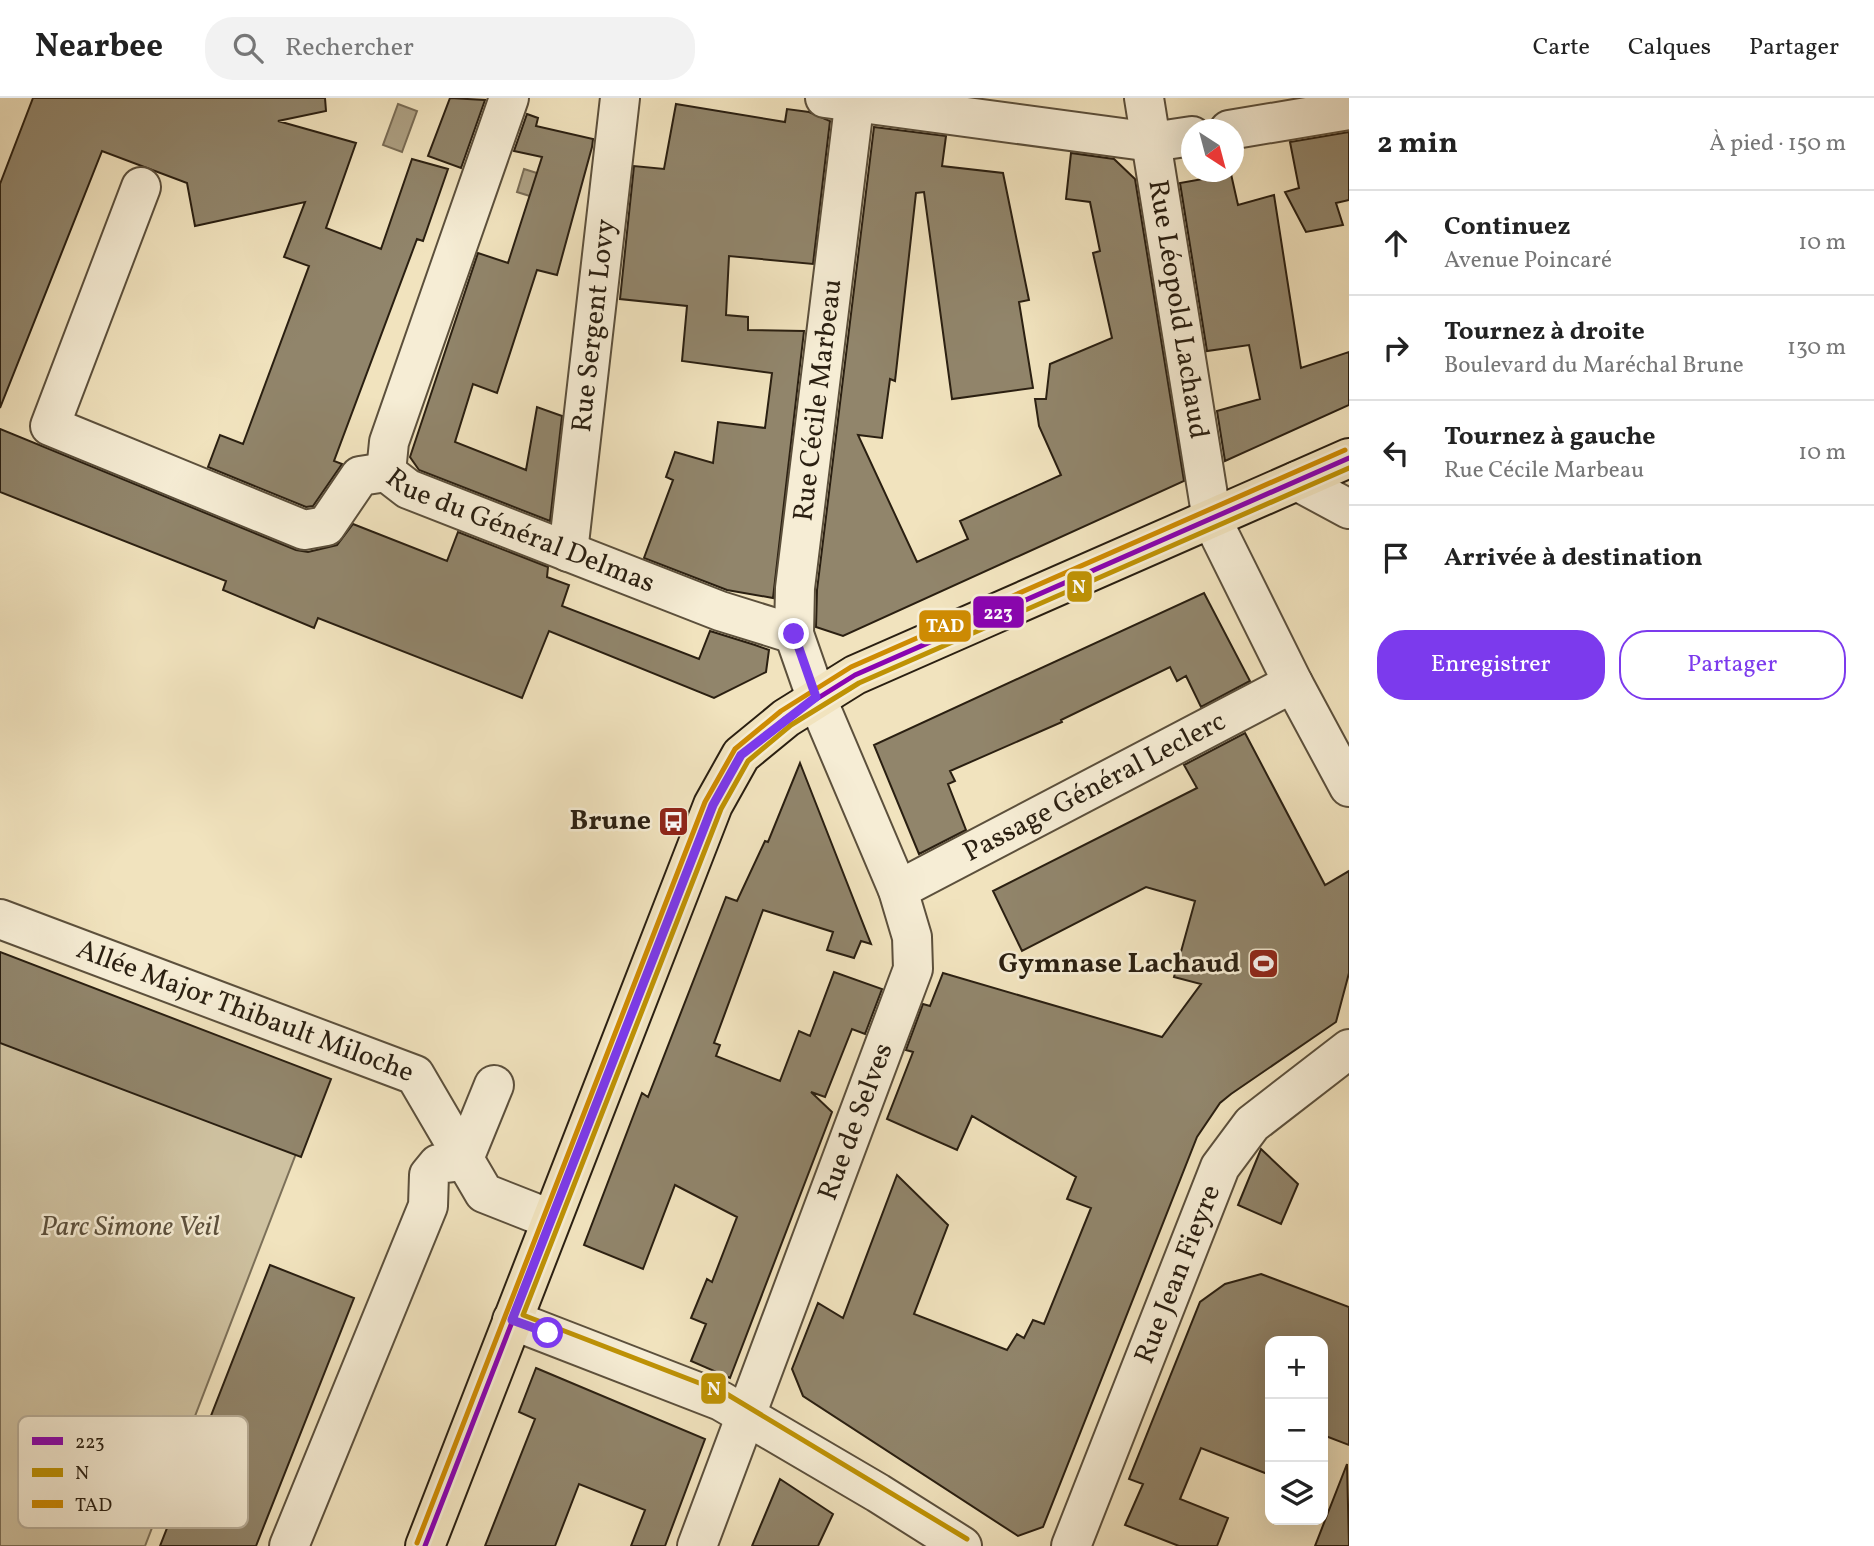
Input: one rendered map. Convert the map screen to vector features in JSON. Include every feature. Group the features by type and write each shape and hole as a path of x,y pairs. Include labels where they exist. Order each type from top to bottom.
{"main road":[{"path":"425,1546 713,805 741,755 816,697 855,675 1349,458"}],"street":[{"name":"Rue du Général Delmas","path":"509,98 389,442 386,472 408,489 720,611 794,634"},
{"name":"Rue Sergent Lovy","path":"568,552 620,98"},
{"name":"Rue Léopold Lachaud","path":"1144,98 1212,520 1293,683 1346,776"},
{"path":"845,99 1152,142 1181,138"},
{"name":"Rue Cécile Marbeau","path":"816,697 794,634 797,574 845,99"},
{"path":"1244,128 1349,110"},
{"path":"141,187 50,426 304,530 326,526 359,477 386,472"},
{"path":"1297,481 1349,509"},
{"name":"Passage Général Leclerc","path":"898,890 1293,683"},
{"name":"Rue de Selves","path":"697,1546 913,969 912,937 898,890 816,697"},
{"name":"Allée Major Thibault Miloche","path":"0,919 415,1075 484,1193"},
{"name":"Rue Jean Fieyre","path":"1071,1546 1220,1167 1252,1124 1349,1049"},
{"path":"289,1546 428,1206 429,1175 438,1164 463,1161 494,1085"},
{"path":"428,1206 454,1197 484,1193 550,1219"},
{"path":"512,1320 721,1401 962,1546"}],"green space":[{"name":"Parc Simone Veil","path":"0,1040 297,1151 195,1416 18,1416 18,1528 152,1528 145,1546 0,1546"}],"shaded area":[{"path":"398,104 417,111 402,152 383,145"},
{"path":"524,169 572,184 565,207 517,192"}],"building":[{"path":"33,98 325,98 326,111 278,121 356,143 326,228 381,249 412,159 448,169 423,241 417,239 334,461 342,464 313,506 306,507 208,467 220,435 243,444 309,266 284,257 305,202 195,226 187,183 102,151 0,408 0,184"},
{"path":"450,98 485,100 461,168 428,156"},
{"path":"676,104 785,122 787,109 809,112 830,121 813,264 729,256 726,315 748,317 748,330 804,331 773,598 727,590 644,558 673,480 666,477 675,452 713,463 718,422 765,428 772,373 682,361 687,306 620,299 634,166 664,169"},
{"path":"527,114 538,118 536,126 593,139 592,147 557,275 537,270 497,393 473,384 455,442 526,470 537,407 562,416 550,521 419,470 410,457 478,253 508,263 542,157 514,151"},
{"path":"874,127 946,136 942,166 1003,173 1029,300 1019,302 1033,388 952,399 924,192 916,193 895,381 890,379 882,438 858,435 917,562 968,539 960,521 1061,475 1039,426 1035,399 1046,399 1050,364 1112,338 1093,253 1100,251 1090,202 1066,199 1071,153 1114,159 1135,179 1184,481 843,636 816,627 817,590"},
{"path":"1349,132 1349,200 1336,203 1343,225 1306,232 1285,192 1299,188 1290,142"},
{"path":"1233,182 1238,205 1274,195 1301,368 1349,352 1349,405 1225,461 1217,411 1260,399 1249,345 1207,351 1180,183"},
{"path":"0,429 296,550 308,552 337,545 353,524 447,561 458,532 548,567 547,577 569,585 562,606 699,659 710,631 755,645 769,650 766,672 714,698 549,631 522,698 318,618 314,628 223,590 226,581 0,492"},
{"path":"1204,593 1250,681 1201,707 1186,676 1177,681 1170,667 1061,720 1062,722 950,771 955,781 948,784 966,830 919,854 874,745"},
{"path":"1245,733 1325,885 1349,871 1349,973 1336,1022 1220,1103 1197,1137 1043,1527 1018,1536 803,1396 792,1369 818,1303 843,1318 897,1175 948,1225 914,1314 1007,1350 1017,1334 1024,1338 1033,1320 1044,1324 1091,1208 1067,1199 1076,1177 972,1116 957,1150 887,1119 913,1052 906,1050 923,1004 930,1006 943,973 1162,1037 1201,984 1174,977 1195,901 1146,887 1022,951 993,891 1197,788 1184,765"},
{"path":"800,763 871,944 861,941 854,958 827,950 833,932 763,910 714,1043 720,1045 716,1056 780,1081 799,1031 810,1036 834,972 882,989 865,1034 852,1029 825,1097 811,1092 832,1112 730,1378 691,1361 706,1324 691,1318 707,1279 712,1282 737,1217 675,1185 643,1269 584,1245 642,1093 648,1097 726,897 737,901 765,841 768,842"},
{"path":"0,952 331,1079 301,1157 0,1043"},
{"path":"1261,1149 1298,1184 1281,1224 1238,1205"},
{"path":"270,1265 354,1298 256,1546 160,1546 167,1528 248,1528 248,1416 211,1416"},
{"path":"1261,1274 1349,1307 1349,1445 1328,1437 1328,1336 1265,1336 1265,1473 1201,1448 1180,1499 1228,1518 1217,1546 1179,1546 1125,1525 1143,1484 1129,1479 1200,1302 1225,1284"},
{"path":"536,1368 705,1439 665,1546 631,1546 645,1510 579,1484 555,1546 485,1546 535,1419 519,1412"},
{"path":"1347,1464 1349,1546 1315,1546 1323,1525 1328,1525 1328,1513"},
{"path":"780,1479 833,1514 818,1546 752,1546"}],"transit line":[{"name":"TAD","path":"417,1543 705,802 735,749 781,711 851,667 1345,450"},
{"name":"223","path":"425,1546 713,805 741,755 786,718 855,675 1349,458"},
{"name":"N","path":"967,1539 725,1393 523,1315 721,809 748,761 791,725 859,683 1349,468"}],"place":[{"name":"Brune","path":"674,821"},
{"name":"Gymnase Lachaud","path":"1263,964"}],"route":[{"path":"548,1333 512,1320 713,805 741,755 816,697 794,634"}]}
